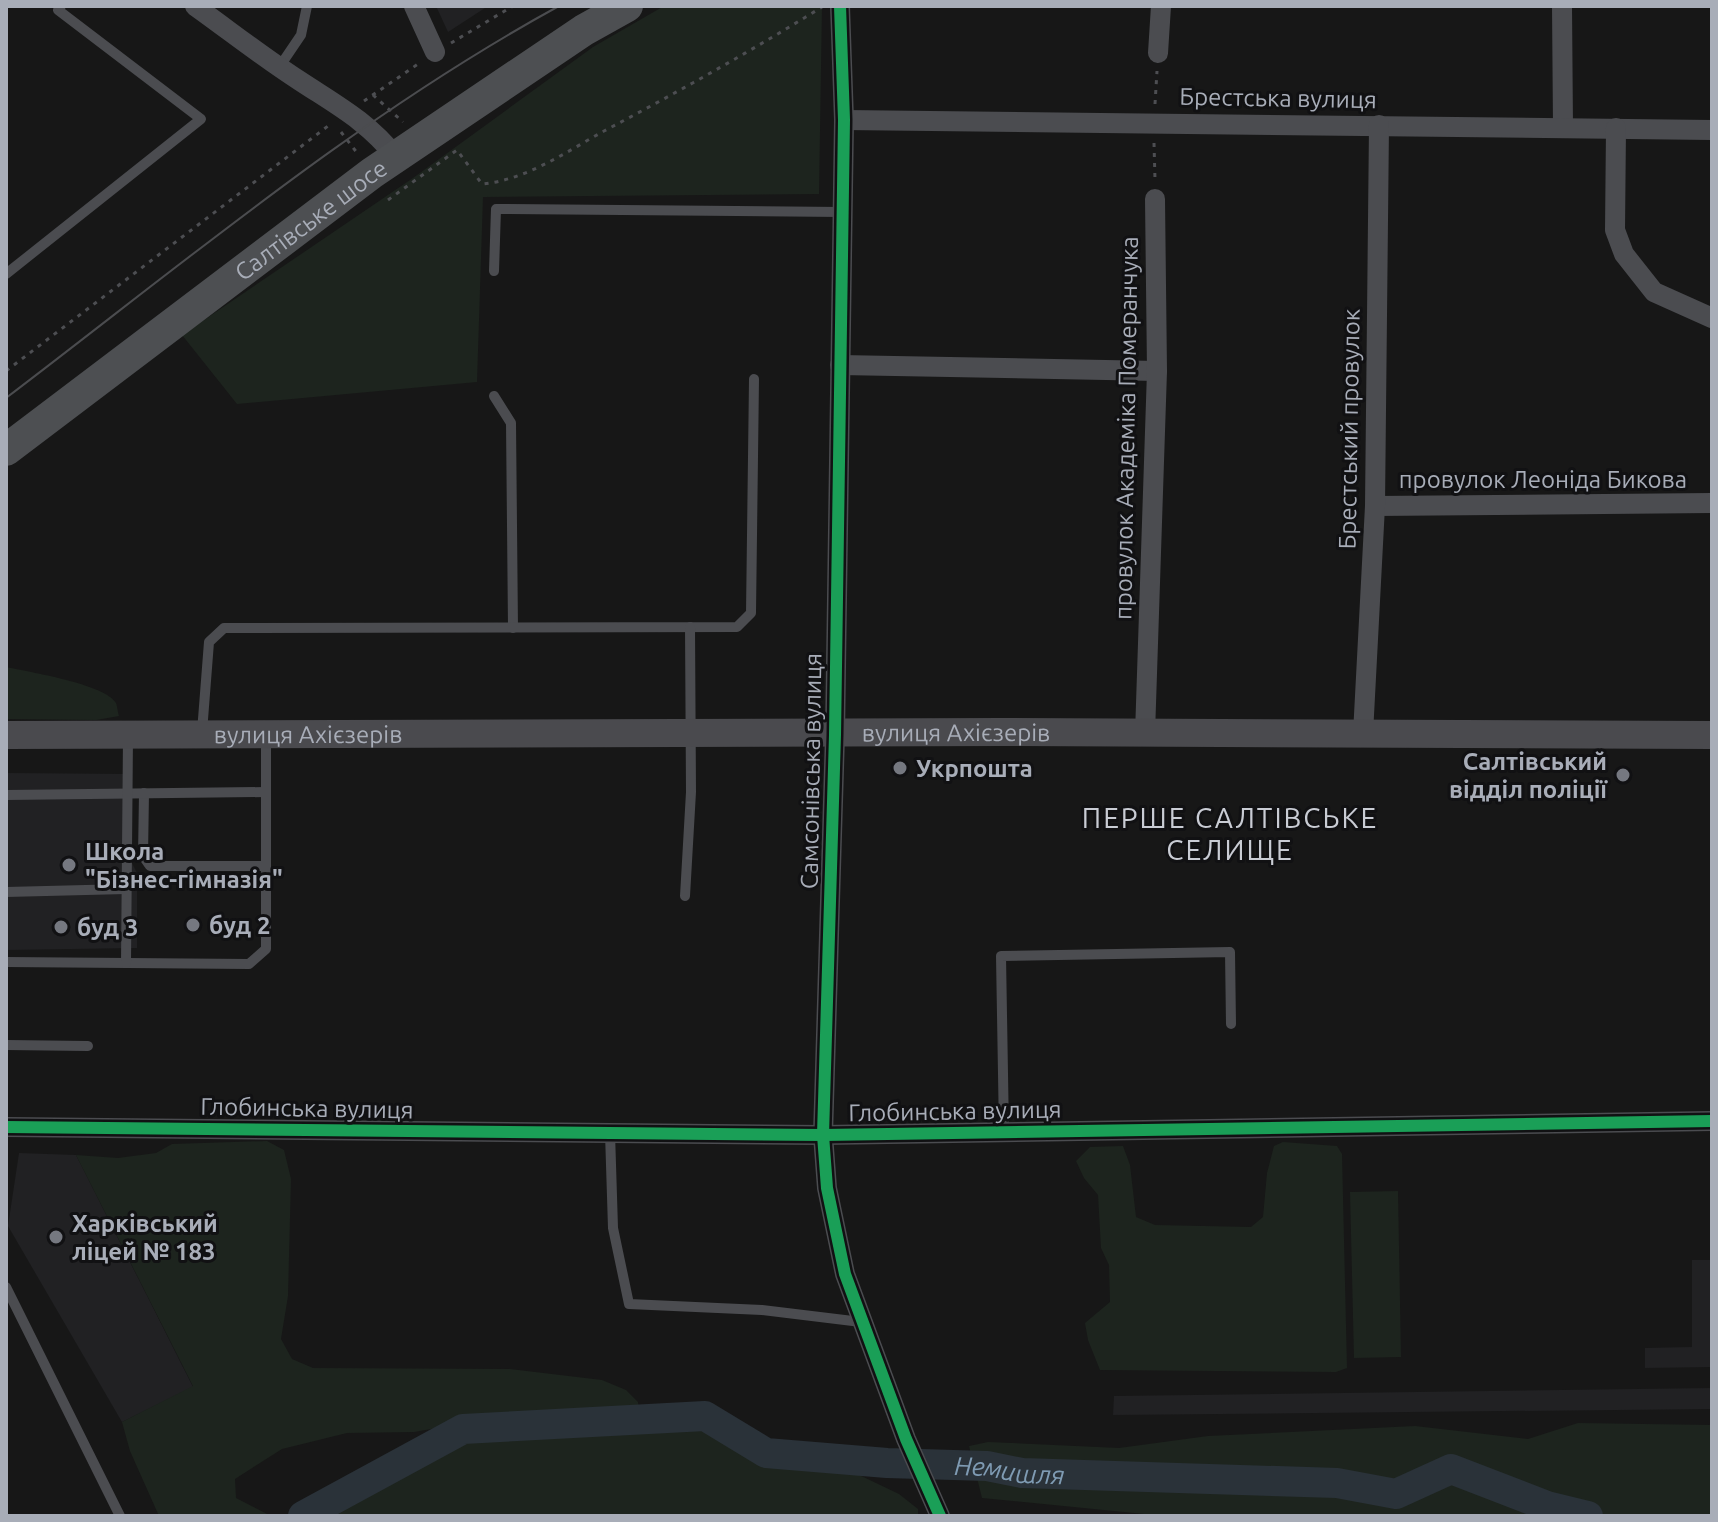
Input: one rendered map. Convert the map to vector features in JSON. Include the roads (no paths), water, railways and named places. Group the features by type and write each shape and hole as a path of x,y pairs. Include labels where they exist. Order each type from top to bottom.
{"main road":[{"name":"Салтівське шосе","path":"6,450 396,157 584,30 627,6"},
{"name":"вулиця Ахієзерів","path":"6,735 835,735 1002,732 1712,735"}],"street":[{"path":"195,6 280,66 341,117 378,135 396,157"},
{"path":"414,6 435,52"},
{"name":"Самсонівська вулиця","path":"840,6 844,120 835,735 823,1135 833,1225 861,1322 938,1513"},
{"path":"1158,53 1161,6"},
{"path":"1562,6 1563,127"},
{"name":"Брестська вулиця","path":"844,120 1712,130"},
{"name":"Брестський провулок","path":"1363,734 1375,506 1379,125"},
{"path":"1616,128 1615,230 1624,254 1654,292 1712,318"},
{"name":"провулок Академіка Померанчука","path":"1145,734 1157,371 1155,199"},
{"path":"840,365 1157,371"},
{"name":"провулок Леоніда Бикова","path":"1375,506 1712,503"},
{"name":"Глобинська вулиця","path":"6,1127 823,1135 1712,1121"}],"lane":[{"path":"6,274 201,119 58,10 61,6"},
{"path":"280,66 301,35 307,6"},
{"path":"494,271 496,209 842,212"},
{"path":"201,736 209,642 224,628 737,627 751,613 754,379"},
{"path":"494,396 511,423 513,628"},
{"path":"685,896 691,735 690,627"},
{"path":"126,963 128,735"},
{"path":"6,962 249,964 266,949 266,736"},
{"path":"6,795 266,792"},
{"path":"144,793 143,856 150,866 266,866"},
{"path":"127,856 143,856"},
{"path":"6,892 126,889"},
{"path":"1004,1132 1001,956 1230,952 1231,1024"},
{"path":"6,1045 88,1046"},
{"path":"610,1133 613,1228 629,1304 762,1310 861,1322"},
{"path":"6,1287 120,1516"}],"waterway":[{"name":"Немишля","path":"303,1516 463,1429 705,1416 766,1453 887,1463 987,1466 1022,1473 1337,1483 1396,1494 1451,1469 1547,1506 1588,1516"}],"tram line":[{"path":"6,398 344,142 486,48 559,6"}],"place":[{"name":"Укрпошта","path":"900,768"},
{"name":"Салтівський відділ поліції","path":"1623,775"},
{"name":"Школа \"Бізнес-гімназія\"","path":"69,865"},
{"name":"буд 2","path":"193,925"},
{"name":"буд 3","path":"61,927"},
{"name":"Харківський ліцей № 183","path":"56,1237"}],"district":[{"name":"ПЕРШЕ САЛТІВСЬКЕ СЕЛИЩЕ","path":"1230,833"}]}
